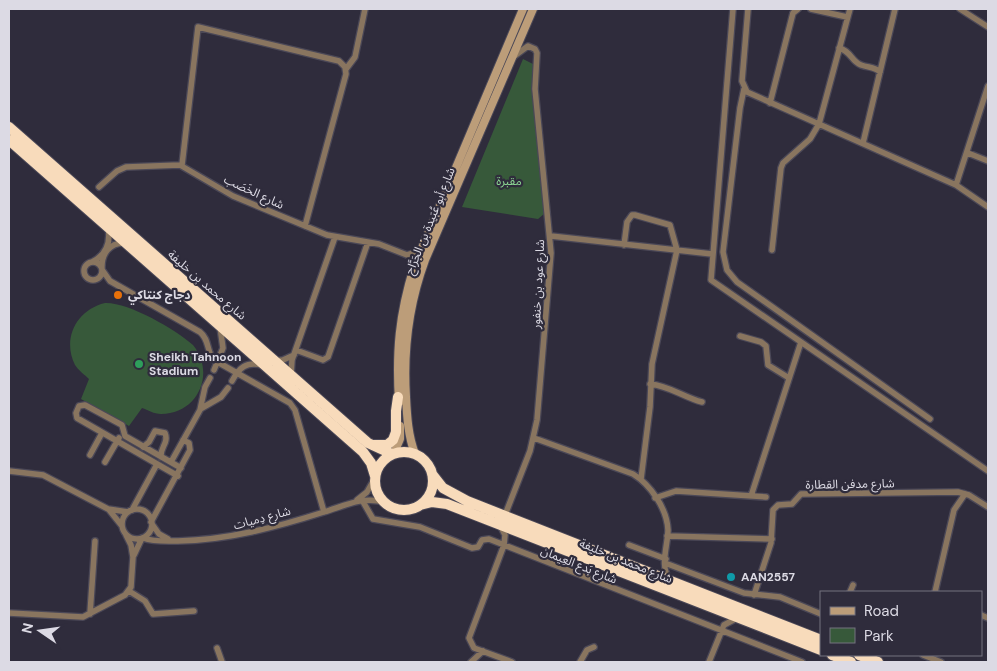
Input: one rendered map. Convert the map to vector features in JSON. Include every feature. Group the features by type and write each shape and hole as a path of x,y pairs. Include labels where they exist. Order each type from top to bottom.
{"highway":[{"name":"شارع محمد بن خليفة","path":"9,127 271,364 364,452 371,464 375,477"},
{"name":"شارع محمد بن خليفة","path":"9,140 218,323 271,364 291,375 368,443 393,454"},
{"path":"368,443 383,446 393,440 396,432 398,397"},
{"path":"408,452 415,454 426,462 432,474 431,491 420,505 402,510 392,508 384,502 375,487 375,477 381,463 393,454 408,452"},
{"name":"شارع محمد بن خليفة","path":"432,474 447,492 502,520 521,532 820,650"},
{"name":"شارع محمد بن خليفة","path":"420,505 440,502 502,520 671,581 820,640"},
{"path":"835,656 852,662"},
{"path":"862,656 878,662"}],"main road":[{"name":"شارع أبو عُبَيدة بن الجَرَّاح","path":"393,454 400,439 398,336 404,302 414,267 524,9"},
{"name":"شارع أبو عُبَيدة بن الجَرَّاح","path":"415,454 408,434 405,380 405,350 411,304 425,260 533,9"}],"street":[{"path":"305,226 346,69 355,57 365,9"},
{"path":"733,9 712,254 711,277 713,283 988,471"},
{"path":"748,9 742,82 744,89 740,108 723,252 727,270 737,282 930,419"},
{"path":"770,103 793,13 798,9"},
{"path":"811,9 847,18"},
{"path":"772,250 781,168 783,163 810,139 819,124 850,9"},
{"path":"863,143 894,9"},
{"path":"960,9 988,27"},
{"path":"99,188 117,171 126,167 182,165 198,27 321,55 340,61 346,69"},
{"name":"شارع عود بن خنفور","path":"502,520 534,438 544,355 552,236 546,209 535,89 537,53 535,49 528,46 511,59"},
{"path":"839,48 847,50 860,65 876,68 880,72"},
{"path":"956,185 968,153 988,86"},
{"path":"744,89 750,94 956,185 988,207"},
{"path":"968,153 988,161"},
{"name":"شارع الخَصَب","path":"182,165 228,194 305,226 335,237 368,242 407,254"},
{"path":"624,244 628,222 632,215 635,215 670,226 677,250 652,364 641,479"},
{"path":"97,280 103,270 102,260 109,240 108,227"},
{"path":"552,236 712,254"},
{"path":"291,375 295,353 335,237"},
{"path":"295,353 323,360 328,357 368,242"},
{"path":"110,280 89,280 84,274 85,266 116,244 126,244"},
{"path":"414,267 407,254 420,251"},
{"path":"92,262 98,263 110,280 200,332 208,341 211,357 293,406 324,512"},
{"path":"218,323 222,334 224,358 228,366 241,367 255,363 271,364 287,359 295,353"},
{"path":"740,336 761,342 766,346 768,365 789,378"},
{"path":"751,496 801,342"},
{"path":"214,370 223,348"},
{"path":"232,381 236,372 241,367"},
{"path":"171,462 200,410 204,392 210,378"},
{"path":"650,384 670,388 688,399 702,402"},
{"path":"200,410 224,395 228,388"},
{"path":"204,392 209,398 216,400"},
{"path":"178,476 77,418 76,413 80,405 85,405 122,425 125,436 181,468"},
{"path":"105,462 124,430"},
{"path":"143,446 148,443 155,432 165,433 166,441 161,451 161,457"},
{"path":"90,454 102,433"},
{"path":"534,438 627,472 641,479 665,514 667,536 665,561 660,572 652,574"},
{"path":"133,557 143,538 150,532 151,522 178,476 190,448 188,442 183,440"},
{"path":"122,526 125,516 130,511 157,464"},
{"path":"9,471 32,472 49,477 108,509 122,526 131,545 133,557 129,591"},
{"name":"شارع دِميات","path":"355,502 367,492 375,477"},
{"path":"655,498 676,492 766,497"},
{"name":"شارع مدفن القطارة","path":"754,595 772,539 772,513 775,507 792,504 804,493 965,494 988,507"},
{"path":"935,591 954,510 965,494"},
{"name":"شارع دِميات","path":"143,538 172,541 226,538 362,500 384,502"},
{"name":"شارع بَدع العِيمان","path":"362,500 373,519 420,527 472,548 478,547 484,538 802,662"},
{"path":"108,509 144,512 159,534 172,541"},
{"path":"502,520 505,536 504,545 469,638 471,645 512,662"},
{"path":"504,545 511,536 521,532"},
{"path":"126,534 133,539 143,538"},
{"path":"667,536 772,539"},
{"path":"90,614 95,541"},
{"path":"629,544 665,561 744,593 780,597 820,614"},
{"path":"665,561 671,581"},
{"path":"850,591 853,585"},
{"path":"9,613 79,617 90,614 129,591"},
{"path":"129,591 145,601 153,614 194,610"},
{"path":"717,610 721,617 722,630"},
{"path":"709,662 722,630 729,621 739,618"},
{"path":"580,662 585,652 594,647"},
{"path":"217,648 222,662"},
{"path":"471,662 484,651"},
{"path":"926,656 942,662"}],"green space":[{"name":"مقبرة","path":"523,59 533,64 545,213 538,219 462,207"},
{"name":"Sheikh Tahnoon Stadium","path":"105,303 126,307 151,318 193,345 200,356 203,379 200,390 185,407 174,412 161,414 142,408 129,426 81,399 89,379 75,365 71,355 71,336 79,319 86,312"}],"place":[{"name":"دجاج كنتاكي","path":"118,295"},
{"name":"Sheikh Tahnoon Stadium","path":"139,364"},
{"name":"AAN2557","path":"731,577"}]}
